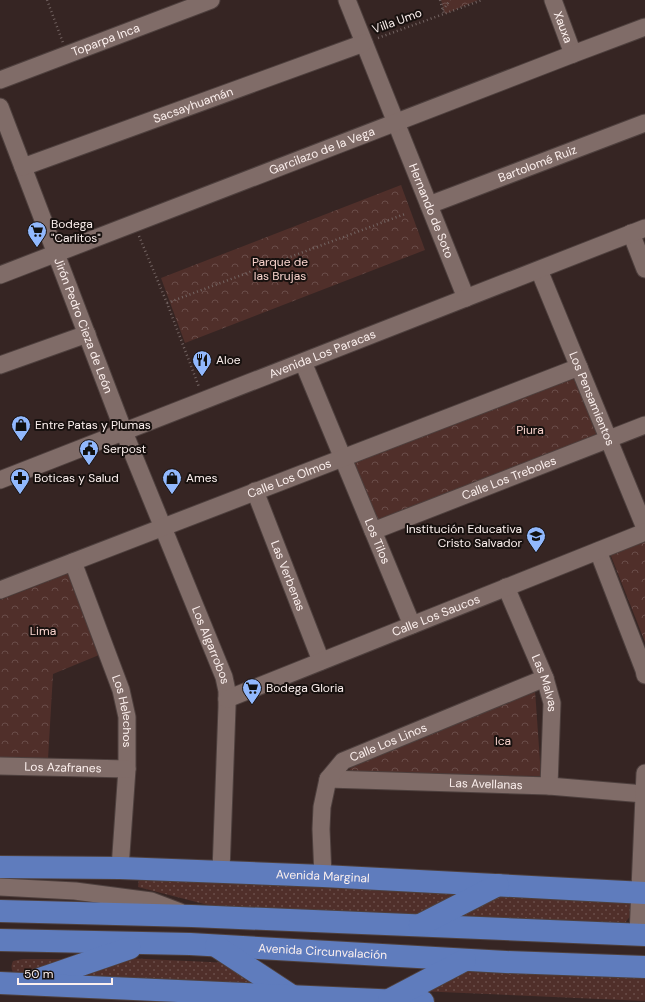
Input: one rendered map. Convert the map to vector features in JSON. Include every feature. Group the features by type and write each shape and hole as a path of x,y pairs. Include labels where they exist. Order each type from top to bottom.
{"main road":[{"name":"Avenida Marginal","path":"0,867 120,868 323,876 499,884 642,893"},
{"path":"418,925 499,884"},
{"path":"0,910 192,916 642,935"},
{"name":"Avenida Circunvalación","path":"0,940 145,942 466,960 645,967"},
{"path":"23,984 145,942"},
{"path":"215,945 292,996"},
{"path":"388,1000 466,960"},
{"path":"0,983 23,984 101,995 190,997 292,996 423,1002"}],"street":[{"name":"Toparpa Inca","path":"0,80 211,0"},
{"name":"Hernando de Soto","path":"347,0 466,298"},
{"name":"Xauxa","path":"553,0 573,54"},
{"name":"Garcilazo de la Vega","path":"0,275 645,27"},
{"name":"Sacsayhuamán","path":"23,167 364,43"},
{"name":"Jirón Pedro Cieza de León","path":"0,107 124,432"},
{"name":"Bartolomé Ruiz","path":"429,205 645,123"},
{"name":"Avenida Los Paracas","path":"0,480 638,231"},
{"path":"638,231 645,269"},
{"name":"Los Pensamientos","path":"539,270 645,528"},
{"path":"0,365 87,334"},
{"name":"Los Tilos","path":"302,362 374,531 412,625"},
{"name":"Calle Los Olmos","path":"0,590 579,367"},
{"name":"Calle Los Treboles","path":"374,531 645,425"},
{"name":"Los Algarrobos","path":"124,432 224,677 227,699 221,872"},
{"name":"Las Verbenas","path":"255,491 321,661"},
{"name":"Calle Los Saucos","path":"227,699 645,532"},
{"path":"598,551 645,675"},
{"name":"Los Helechos","path":"73,562 121,690 127,717 127,769 120,868"},
{"name":"Las Malvas","path":"506,587 545,678 552,703 549,786"},
{"name":"Calle Los Linos","path":"323,876 321,829 322,807 328,779 343,761 545,678"},
{"name":"Los Azafranes","path":"0,766 127,769"},
{"path":"642,935 645,773"},
{"name":"Las Avellanas","path":"328,779 549,786 644,794"},
{"path":"0,888 75,891 151,902 192,916"}],"path":[{"path":"47,0 67,54"},
{"path":"440,0 444,14"},
{"path":"443,10 450,0"},
{"name":"Villa Umo","path":"364,43 482,0"},
{"path":"167,303 405,214"},
{"path":"134,223 167,303 204,401"}],"green space":[{"path":"441,0 478,0 445,14"},
{"name":"Parque de las Brujas","path":"401,185 425,250 185,343 161,278"},
{"name":"Piura","path":"575,377 599,439 378,525 354,462"},
{"path":"645,538 645,642 609,551"},
{"name":"Lima","path":"69,573 99,655 53,674 48,759 0,758 0,600"},
{"name":"Ica","path":"535,690 541,776 346,775 355,762"},
{"path":"139,878 474,888 418,916 237,908 208,905 138,887"},
{"path":"487,895 631,900 631,915 625,923 449,916"},
{"path":"104,957 230,963 274,986 54,976"},
{"path":"23,959 73,959 16,977 12,969 13,961"},
{"path":"465,971 645,975 645,1001 418,991"}],"place":[{"name":"Bodega \"Carlitos\"","path":"37,248"},
{"name":"Aloe","path":"202,377"},
{"name":"Entre Patas y Plumas","path":"21,442"},
{"name":"Serpost","path":"89,466"},
{"name":"Boticas y Salud","path":"20,495"},
{"name":"Ames","path":"172,495"},
{"name":"Institución Educativa Cristo Salvador","path":"536,553"},
{"name":"Bodega Gloria","path":"252,705"}]}
